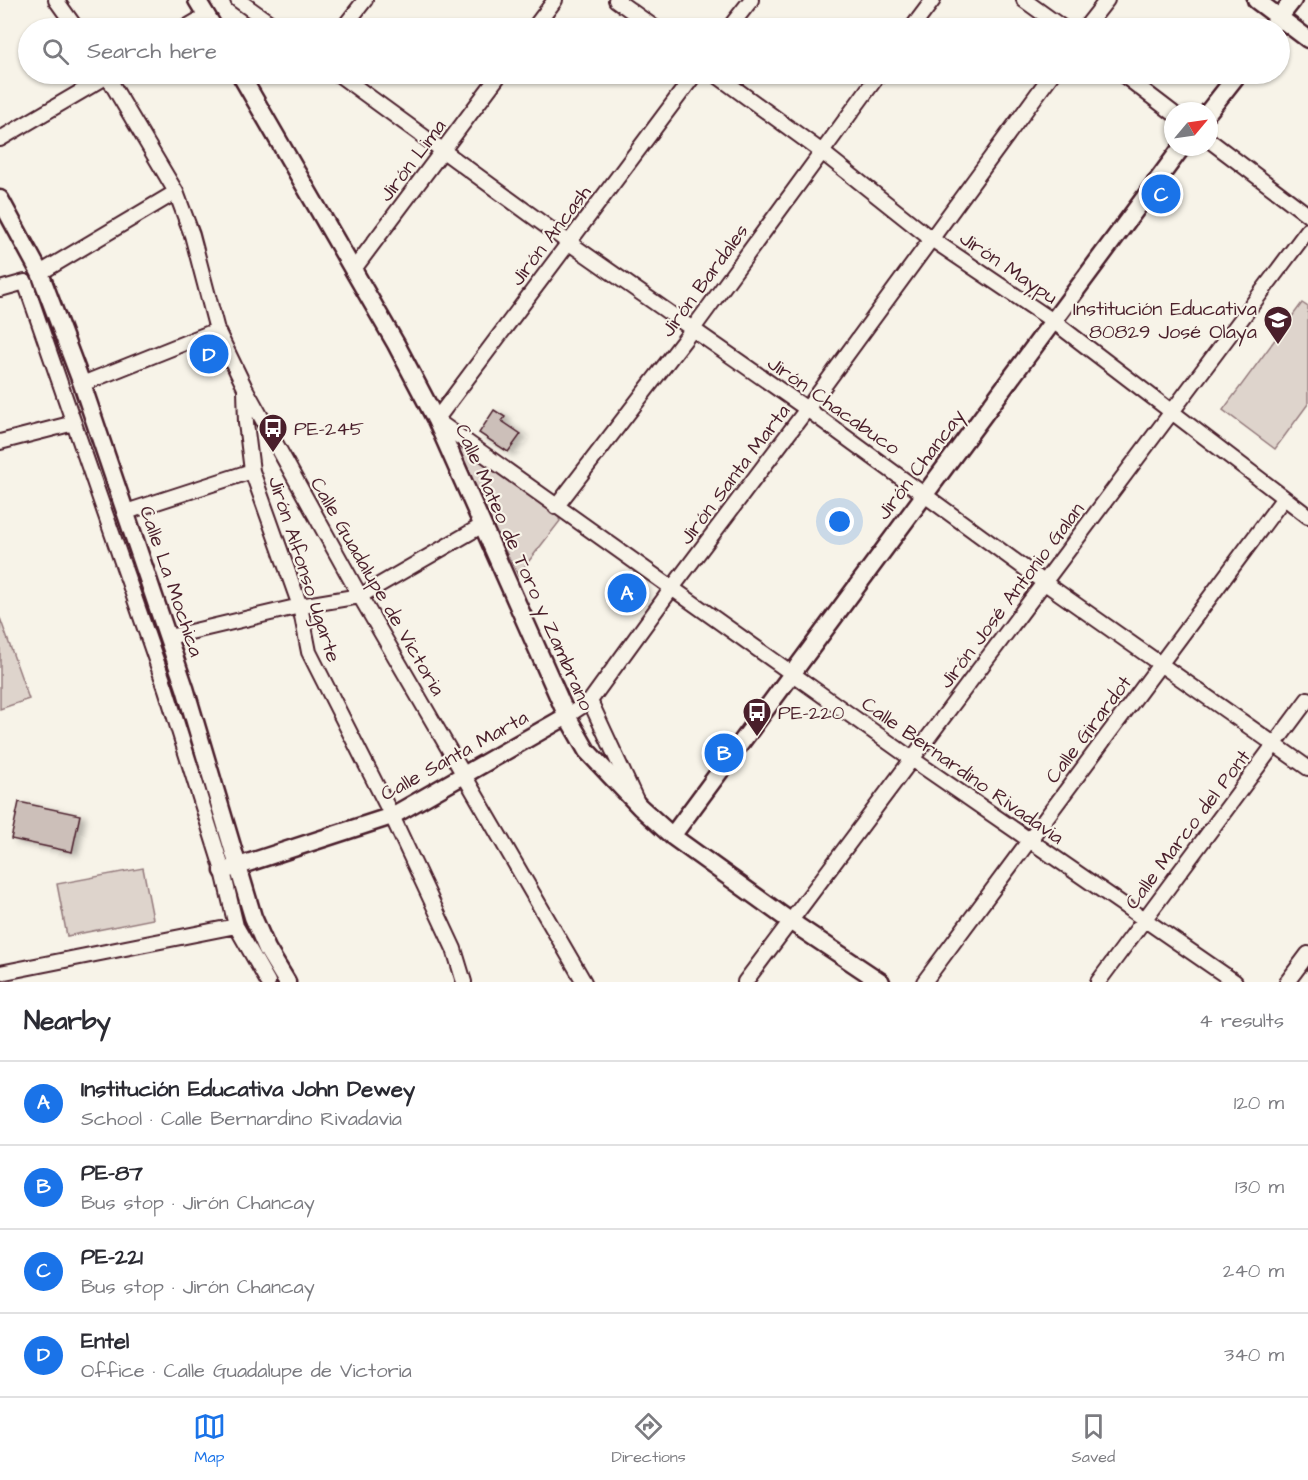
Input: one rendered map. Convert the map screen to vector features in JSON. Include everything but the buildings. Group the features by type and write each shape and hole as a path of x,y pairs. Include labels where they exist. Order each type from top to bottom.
{"street":[{"path":"56,0 69,18"},
{"path":"197,0 208,18"},
{"path":"238,0 263,18"},
{"path":"351,18 365,0"},
{"path":"542,18 555,0"},
{"path":"616,0 641,18"},
{"path":"737,18 751,0"},
{"path":"920,18 933,0"},
{"path":"1024,0 1049,18"},
{"path":"1093,18 1107,0"},
{"path":"1256,0 1272,18"},
{"path":"1280,18 1293,0"},
{"path":"1290,30 1308,39"},
{"path":"0,140 92,84"},
{"name":"Calle Guadalupe de Victoria","path":"114,84 176,192 192,235 217,330 245,388 360,596 584,982"},
{"name":"Calle Mateo de Toro y Zambrano","path":"246,84 354,269 436,420 567,716 587,751 640,807 672,836 790,921 881,982"},
{"name":"Jirón Chacabuco","path":"352,84 568,242 807,409 1045,583 1308,768"},
{"name":"Jirón Lima","path":"354,269 493,84"},
{"name":"Jirón Ancash","path":"436,420 687,84"},
{"name":"Jirón Maypu","path":"730,84 822,152 930,238 1053,321 1308,516"},
{"name":"Jirón Bardales","path":"556,507 692,330 872,84"},
{"name":"Jirón Santa Marta","path":"567,716 590,701 1045,84"},
{"path":"1135,84 1164,106"},
{"path":"1216,102 1230,84"},
{"path":"1218,147 1308,215"},
{"name":"Jirón Chancay","path":"672,836 1175,156"},
{"path":"40,273 176,192"},
{"name":"Calle La Mochica","path":"0,199 40,273 82,384 169,637 231,869 236,926 268,982"},
{"name":"Jirón José Antonio Galan","path":"745,982 1308,230"},
{"name":"Calle La Mochica","path":"0,290 25,282 231,869 267,949 287,982"},
{"path":"82,384 217,330"},
{"name":"Jirón Alfonso Ugarte","path":"245,388 246,423 252,471 300,606 312,659 392,816 454,949 464,982"},
{"name":"Calle Bernardino Rivadavia","path":"436,420 912,759 1235,982"},
{"path":"0,442 74,423"},
{"path":"126,512 252,471"},
{"name":"Calle Girardot","path":"924,982 1283,499"},
{"path":"169,637 300,606 360,596 483,525"},
{"name":"Calle Marco del Pont","path":"1098,982 1308,699"},
{"path":"590,701 640,807"},
{"name":"Calle Santa Marta","path":"231,869 392,816 567,716"},
{"path":"10,975 236,926"},
{"path":"1287,982 1308,954"}],"shaded area":[{"path":"1302,303 1308,307 1308,404 1275,449 1223,410"},
{"path":"436,420 515,484 561,517 518,575"},
{"path":"0,618 29,699 0,709"},
{"path":"143,868 153,919 67,936 57,884"}],"place":[{"name":"PE-221","path":"1161,194"},
{"name":"Institución Educativa 80829 José Olaya","path":"1278,346"},
{"name":"Entel","path":"209,354"},
{"name":"PE-245","path":"273,454"},
{"name":"Institución Educativa John Dewey","path":"627,593"},
{"name":"PE-220","path":"757,738"},
{"name":"PE-87","path":"724,753"}]}
